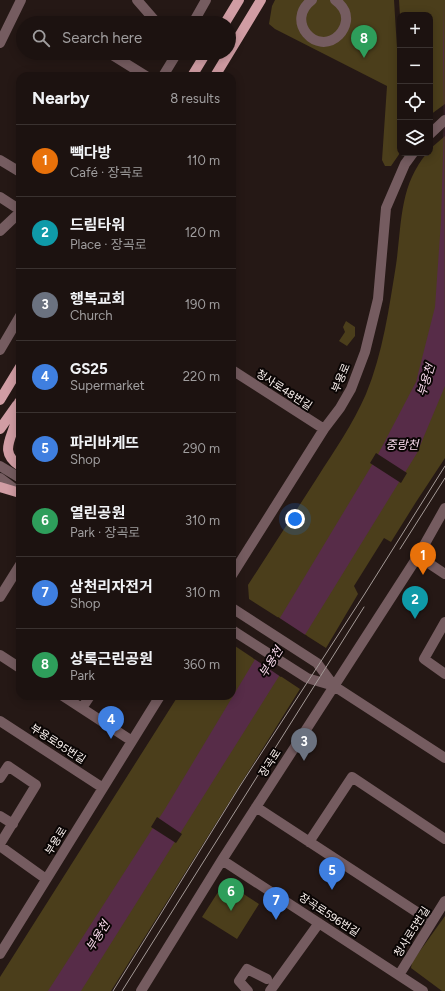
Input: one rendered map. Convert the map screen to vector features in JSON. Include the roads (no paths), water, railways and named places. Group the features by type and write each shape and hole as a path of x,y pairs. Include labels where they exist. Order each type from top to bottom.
{"main road":[{"path":"229,16 239,0"},
{"path":"236,41 261,0"},
{"path":"194,72 202,60"},
{"path":"217,72 225,60"},
{"path":"0,400 16,374"},
{"path":"0,429 16,405"},
{"path":"16,418 8,446 10,458 16,464"},
{"path":"0,487 16,492"}],"street":[{"path":"0,43 21,0"},
{"path":"137,0 151,16"},
{"path":"312,0 304,7 302,12 302,27 312,39 322,42 337,37 345,25 346,20 344,11 335,0"},
{"path":"196,16 201,2"},
{"path":"120,60 140,72"},
{"path":"165,72 173,60"},
{"path":"433,131 445,120"},
{"name":"부용로","path":"236,569 351,389 365,352 378,299 386,208 405,164 411,156"},
{"path":"0,160 16,170"},
{"path":"0,197 16,208"},
{"path":"0,231 16,215"},
{"path":"0,350 16,323"},
{"name":"청사로48번길","path":"236,373 324,429"},
{"path":"0,466 16,476"},
{"path":"0,478 16,490"},
{"name":"장곡로","path":"141,991 222,860 418,556 445,508"},
{"path":"418,556 445,574"},
{"path":"0,597 16,572"},
{"path":"236,611 317,663 334,686"},
{"path":"445,622 424,659 445,674"},
{"path":"236,633 307,678 334,686 445,758"},
{"path":"0,655 16,665"},
{"path":"69,700 132,741"},
{"path":"82,708 87,700"},
{"name":"부용로","path":"0,954 158,700"},
{"name":"부용로95번길","path":"0,721 103,788"},
{"path":"0,778 8,766 36,785 0,845 46,879"},
{"path":"309,842 352,777 445,839"},
{"path":"256,807 432,922"},
{"path":"0,816 13,824"},
{"name":"장곡로596번길","path":"222,860 423,991"},
{"name":"청사로5번길","path":"399,975 445,901"},
{"path":"270,991 319,923"},
{"path":"248,991 239,981 247,969 267,979"}],"water":[{"name":"중랑천","path":"444,0 445,386 417,453 308,630 81,991 48,991 165,809 231,700 236,700 236,691 375,460 416,382 435,307 441,221 444,123"}],"tram line":[{"path":"113,991 240,786 364,595 445,466"},
{"path":"400,549 445,478"},
{"path":"122,991 364,607"}],"place":[{"name":"상록근린공원","path":"364,58"},
{"name":"빽다방","path":"423,575"},
{"name":"드림타워","path":"415,619"},
{"name":"GS25","path":"111,739"},
{"name":"행복교회","path":"304,761"},
{"name":"파리바게뜨","path":"332,890"},
{"name":"열린공원","path":"231,911"},
{"name":"삼천리자전거","path":"276,920"}],"water label":[{"name":"부용천","path":"426,380"},
{"name":"부용천","path":"271,662"},
{"name":"부용천","path":"98,936"}]}
